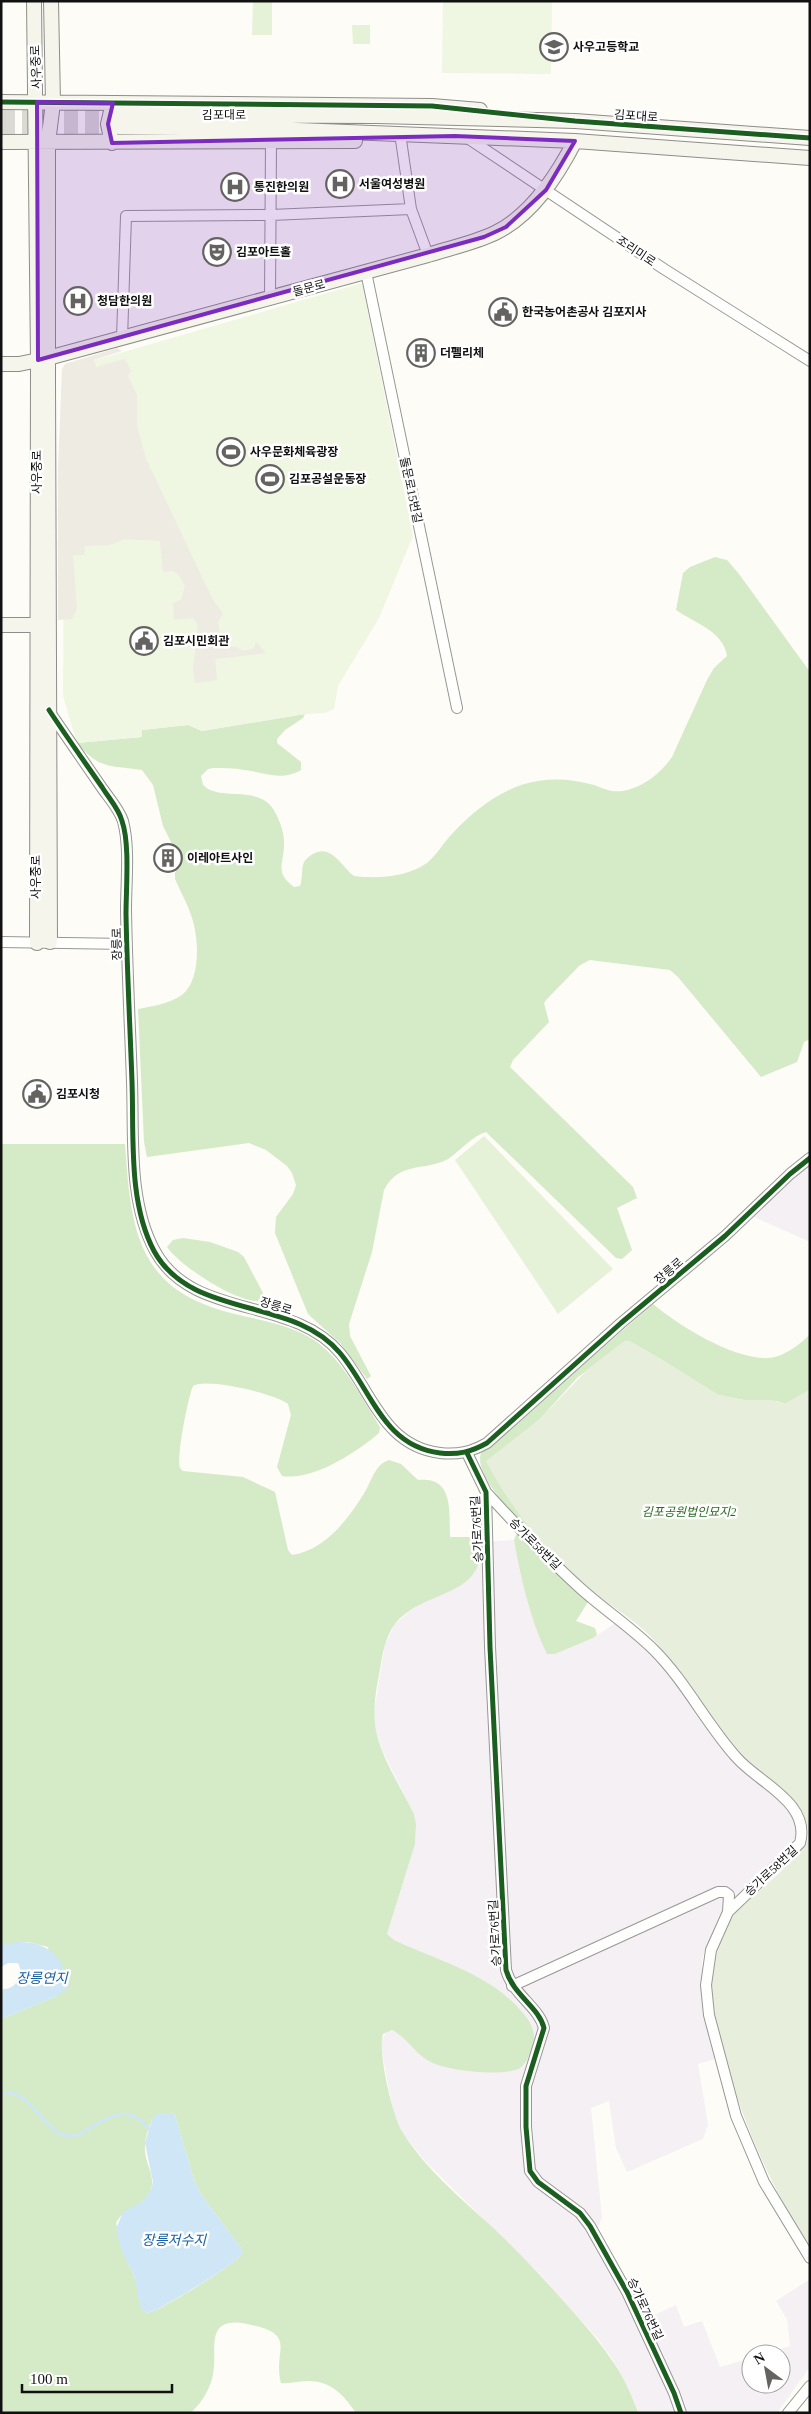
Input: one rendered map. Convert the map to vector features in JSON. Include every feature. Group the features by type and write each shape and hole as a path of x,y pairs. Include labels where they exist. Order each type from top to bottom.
{"street":[{"name":"사우중로","path":"34,1 37,102 42,142 44,943"},
{"name":"사우중로","path":"42,142 53,103 51,1"},
{"path":"1,102 53,103 117,115"},
{"name":"김포대로","path":"117,115 432,106 576,121 810,138"},
{"path":"112,143 108,124 117,115"},
{"name":"김포대로","path":"117,115 250,128 574,141 810,158"},
{"path":"1,142 271,142 401,140 460,136"},
{"name":"조리미로","path":"460,136 546,190 664,270 810,361"},
{"path":"401,140 411,209 428,255"},
{"name":"돌문로","path":"1,364 43,359 122,339 428,255 495,233 506,227 546,190 574,141"},
{"path":"270,298 271,142"},
{"path":"122,339 126,216 271,215 411,209"},
{"name":"돌문로15번길","path":"366,272 457,708"},
{"path":"1,625 43,625"},
{"name":"사우중로","path":"43,625 49,710 44,943"},
{"name":"장릉로","path":"49,710 122,818 125,833 126,944 137,1183 143,1222 155,1252 174,1276 188,1285 218,1298 300,1324 323,1336 344,1359 390,1428 406,1442 430,1452 467,1453 487,1443 622,1323 725,1236 810,1158"},
{"path":"1,942 126,944"},
{"name":"승가로76번길","path":"467,1453 486,1492 490,1647 506,1960 512,1986 540,2019 544,2028 526,2086 526,2127 530,2171 538,2182 580,2214 590,2226 628,2292 681,2413"},
{"name":"승가로58번길","path":"486,1492 552,1561 654,1650 670,1668 738,1760 788,1802 800,1816 803,1829 800,1844 728,1912 715,1938 708,1962 706,1985 709,2015 732,2102 743,2135 764,2182 810,2258"},
{"path":"512,1986 718,1892 725,1892 729,1895 728,1912"},
{"path":"788,2413 810,2386"}],"highlighted area":[{"path":"37,102 113,103 108,124 112,143 455,136 575,141 546,190 506,227 484,237 38,360"}],"shaded area":[{"path":"117,348 122,351 94,360 96,367 125,359 131,371 128,376 137,395 137,426 146,459 213,600 223,613 218,622 221,641 226,646 236,647 243,651 254,648 256,642 266,653 215,659 217,680 195,683 193,670 198,625 193,618 174,620 173,603 181,600 185,586 178,574 173,571 163,572 160,541 124,539 110,545 85,546 84,555 73,555 77,609 72,619 58,620 58,469 62,369 65,364"},
{"path":"810,1164 810,1242 752,1216"},
{"path":"514,1540 529,1607 547,1654 555,1654 593,1638 617,1622 668,1671 733,1761 790,1811 796,1825 795,1838 723,1912 702,1959 702,1998 715,2059 698,2064 708,2125 703,2139 627,2172 616,2148 609,2101 591,2108 602,2218 597,2230 637,2323 676,2305 684,2327 702,2321 720,2367 741,2361 741,2394 791,2394 777,2413 638,2413 613,2360 598,2339 544,2279 426,2162 403,2134 394,2116 381,2047 381,2040 387,2032 392,2030 398,2033 423,2057 448,2068 504,2071 520,2068 526,2062 522,2012 508,1998 470,1974 394,1940 387,1934 415,1844 416,1824 414,1814 383,1752 375,1728 374,1712 385,1644 395,1624 411,1610 480,1564 481,1542"},
{"path":"810,2279 810,2367 791,2393 791,2344 787,2319 776,2301"}],"green space":[{"path":"253,1 272,1 272,35 252,35"},
{"path":"443,1 552,1 551,74 442,73"},
{"path":"352,25 370,25 370,44 353,44"},
{"name":"사우문화체육광장","path":"362,283 413,536 379,618 338,686 334,709 325,713 305,714 202,731 188,725 142,730 142,737 77,743 63,696 65,369"},
{"path":"715,557 727,560 739,574 810,672 810,1039 804,1042 797,1062 761,1077 678,977 670,970 590,960 580,965 544,1003 549,1022 513,1060 510,1067 633,1187 637,1198 617,1208 632,1250 622,1259 616,1258 486,1132 471,1140 448,1159 439,1163 405,1170 397,1174 384,1190 372,1252 349,1324 350,1336 371,1376 367,1379 340,1343 308,1314 275,1233 276,1217 293,1194 296,1185 292,1173 287,1166 266,1150 249,1143 147,1157 144,1142 138,1009 172,1001 182,995 188,988 193,980 197,959 196,937 190,913 175,879 175,873 181,862 163,826 153,785 142,770 106,765 92,758 77,743 142,737 142,730 188,725 202,731 305,714 303,718 285,730 277,739 277,743 301,762 301,770 293,774 279,776 236,769 213,768 208,769 201,776 203,785 210,790 218,792 255,797 264,800 271,806 280,823 284,838 282,871 288,882 294,887 300,886 304,862 319,851 331,854 354,876 382,877 402,874 427,863 470,816 490,800 513,788 538,781 559,780 594,785 610,791 621,791 646,782 667,764 672,757 707,680 714,668 727,656 724,647 714,633 676,610 683,573 690,567"},
{"path":"484,1136 613,1269 558,1314 455,1160"},
{"path":"2,1144 125,1144 127,1175 136,1228 145,1251 157,1271 175,1288 199,1302 231,1313 284,1326 314,1340 343,1369 380,1427 379,1433 370,1441 334,1464 307,1474 282,1476 277,1467 291,1415 288,1404 270,1396 241,1388 200,1384 193,1386 188,1402 181,1441 180,1468 183,1471 243,1477 275,1492 288,1550 292,1555 316,1547 336,1531 360,1500 378,1468 389,1460 401,1464 418,1480 430,1480 444,1489 449,1506 450,1537 480,1537 480,1557 475,1572 465,1582 452,1590 407,1612 391,1630 384,1648 375,1697 375,1728 384,1756 414,1814 416,1824 415,1844 387,1934 394,1940 462,1969 495,1988 509,1999 528,2020 533,2029 533,2044 527,2060 520,2068 502,2072 477,2072 433,2063 392,2030 383,2034 382,2054 384,2069 399,2125 412,2146 443,2182 530,2264 589,2331 617,2368 638,2413 356,2413 342,2395 324,2383 309,2381 281,2383 279,2338 263,2328 233,2323 224,2325 218,2330 215,2337 214,2365 210,2384 202,2401 190,2413 1,2413 1,2019 57,1996 48,1947 28,1942 1,1945","holes":["173,2113 194,2180 201,2194 243,2251 230,2265 204,2282 157,2310 146,2313 139,2302 138,2285 127,2261 116,2223 119,2218 143,2201 152,2187 145,2146 152,2119"]},
{"path":"183,1238 210,1242 238,1252 244,1257 263,1293 261,1301 251,1300 225,1290 184,1264 167,1247 173,1240"},
{"path":"653,1304 677,1322 707,1340 753,1357 767,1358 779,1356 796,1346 810,1334 810,1390 785,1404 777,1401 744,1400 718,1395 659,1358 631,1342 625,1341 577,1378 540,1419 505,1447 490,1468 547,1548 516,1518 493,1490 481,1464 481,1453"},
{"name":"김포공원법인묘지2","path":"625,1341 631,1342 659,1358 718,1395 744,1400 772,1400 785,1404 810,1390 810,2249 782,2201 748,2126 722,2047 711,1997 712,1971 716,1953 726,1928 735,1912 787,1865 804,1845 808,1837 803,1813 787,1794 749,1764 734,1748 650,1636 578,1579 548,1549 507,1497 486,1461 540,1419 588,1369"},
{"path":"518,1534 586,1598 588,1602 576,1621 595,1628 597,1635 555,1654 547,1654 531,1613 523,1584 514,1540"}],"water":[{"name":"장릉연지","path":"17,1942 37,1944 52,1952 62,1965 69,1984 68,1988 57,1996 1,2019 1,1989 14,1985 19,1977 20,1968 18,1963 8,1963 1,1967 1,1945"},
{"name":"장릉저수지","path":"158,2113 173,2113 175,2115 194,2180 201,2194 243,2251 230,2265 218,2273 157,2310 146,2313 140,2307 135,2278 122,2251 116,2229 123,2212 143,2201 151,2190 153,2182 145,2143 152,2119"}],"waterway":[{"path":"1,2093 13,2094 24,2099 58,2133 68,2136 80,2134 107,2118 124,2114 133,2116 151,2131"}],"tunnel":[{"path":"1,115 118,115"},
{"path":"1,127 119,127"}],"cycle path":[{"path":"1,102 432,106 575,121 810,138"},
{"path":"49,710 116,808 121,817 124,831 127,854 126,935 134,1168 140,1212 154,1251 171,1273 192,1288 217,1299 296,1323 320,1335 340,1353 381,1415 405,1440 421,1448 447,1454 475,1449 487,1443 621,1323 725,1236 790,1174 810,1158"},
{"path":"467,1453 486,1492 490,1647 506,1970 514,1987 537,2014 544,2028 526,2086 526,2127 530,2171 538,2182 580,2213 590,2226 627,2292 674,2393 681,2413"}],"place":[{"name":"사우고등학교","path":"554,47"},
{"name":"서울여성병원","path":"340,184"},
{"name":"통진한의원","path":"235,187"},
{"name":"김포아트홀","path":"217,252"},
{"name":"청담한의원","path":"78,301"},
{"name":"한국농어촌공사 김포지사","path":"503,312"},
{"name":"더펠리체","path":"421,353"},
{"name":"사우문화체육광장","path":"231,452"},
{"name":"김포공설운동장","path":"270,479"},
{"name":"김포시민회관","path":"144,641"},
{"name":"이레아트사인","path":"168,858"},
{"name":"김포시청","path":"37,1094"}]}
